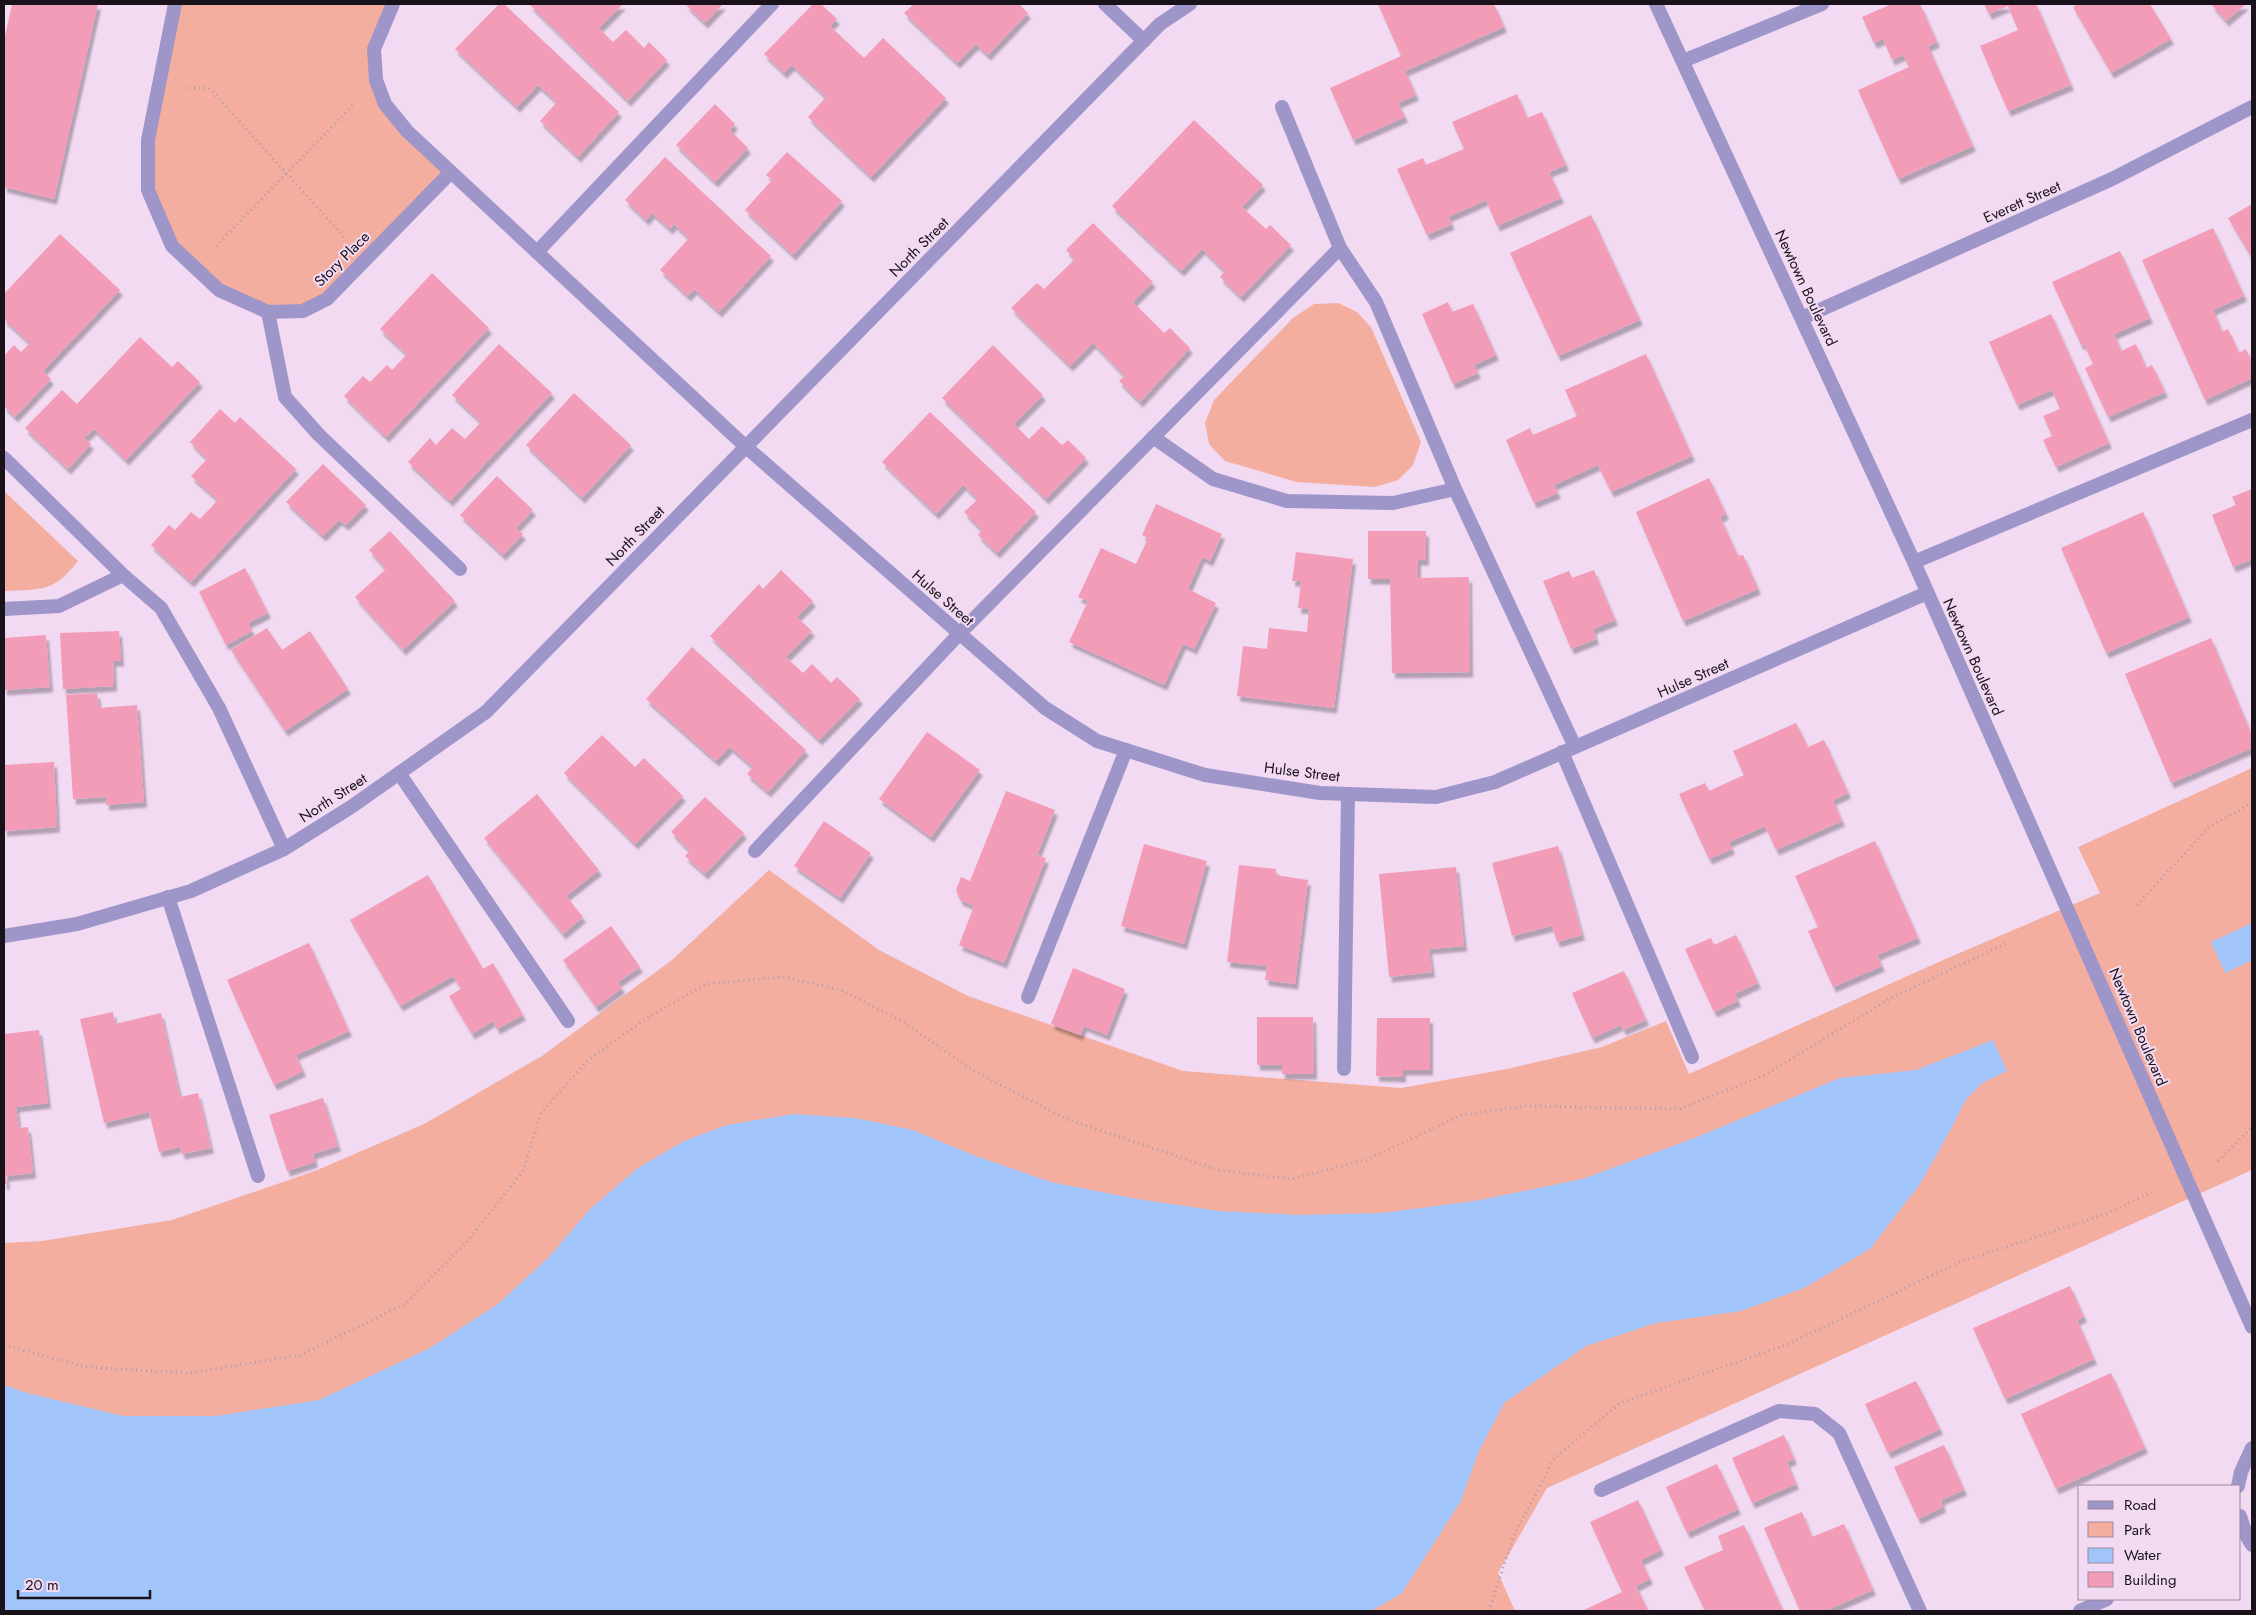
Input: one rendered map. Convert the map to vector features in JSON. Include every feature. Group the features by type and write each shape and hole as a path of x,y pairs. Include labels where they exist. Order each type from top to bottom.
{"street":[{"name":"Story Place","path":"175,4 148,140 148,190 172,246 219,290 268,312 303,311 327,299 451,172"},
{"path":"393,4 374,49 376,80 385,104 407,131 745,446"},
{"path":"537,252 772,4"},
{"path":"1105,4 1144,41"},
{"name":"North Street","path":"4,936 77,924 192,891 284,850 351,807 486,712 1160,24 1190,4"},
{"name":"Newtown Boulevard","path":"1656,4 1914,562 2252,1327"},
{"path":"1683,61 1822,4"},
{"path":"1282,107 1340,248 1376,302 1569,750 1692,1057"},
{"name":"Everett Street","path":"1802,318 2112,179 2252,107"},
{"path":"755,851 960,634 1340,248"},
{"path":"268,312 285,397 319,435 460,569"},
{"path":"1914,562 2252,420"},
{"path":"1153,437 1213,479 1287,501 1393,503 1455,489"},
{"name":"Hulse Street","path":"745,446 1045,708 1097,741 1205,775 1320,793 1436,797 1495,782 1927,593"},
{"path":"4,458 123,575 161,608 218,708 284,850"},
{"path":"4,609 59,606 123,575"},
{"path":"1028,997 1126,750"},
{"path":"399,773 568,1021"},
{"path":"1344,1069 1348,794"},
{"path":"168,897 258,1176"},
{"path":"1601,1490 1779,1411 1814,1414 1839,1433 1920,1611"},
{"path":"2238,1485 2241,1472 2252,1448"},
{"path":"2241,1520 2246,1539"},
{"path":"2080,1611 2105,1600"}],"path":[{"path":"195,268 376,80"},
{"path":"159,88 209,88 365,260"},
{"path":"2137,905 2210,826 2252,803"},
{"path":"4,1345 86,1367 189,1373 300,1355 406,1304 466,1243 523,1170 541,1113 588,1059 649,1017 706,984 784,977 841,990 905,1023 974,1071 1064,1118 1218,1170 1291,1179 1366,1160 1462,1115 1525,1106 1679,1109 1763,1076 1891,998 2007,943"},
{"path":"2218,1161 2252,1127"},
{"path":"1489,1611 1514,1535 1554,1458 1620,1403 1786,1345 1960,1262 2106,1214 2152,1192"}],"green space":[{"path":"175,4 393,4 374,49 385,104 451,172 327,299 268,312 219,290 172,246 148,190 148,140"},
{"path":"1338,303 1357,312 1371,327 1421,442 1413,465 1398,480 1375,487 1297,482 1225,461 1209,444 1205,423 1214,400 1293,318 1314,304"},
{"path":"4,491 78,561 54,584 38,589 4,591"},
{"path":"2252,768 2252,1170 1547,1488 1498,1573 1515,1611 4,1611 4,1243 42,1241 172,1220 315,1171 424,1124 542,1056 672,960 769,870 879,950 968,996 1183,1071 1401,1088 1507,1069 1602,1047 1666,1021 1689,1074 1950,957 2100,893 2078,847"}],"water":[{"path":"2252,923 2252,960 2225,973 2211,942"},
{"path":"1993,1040 2007,1071 1982,1083 1965,1101 1920,1184 1870,1249 1804,1288 1741,1311 1656,1323 1586,1346 1504,1403 1478,1453 1461,1501 1401,1594 1371,1611 4,1611 4,1385 27,1393 123,1416 216,1416 319,1400 430,1348 498,1304 549,1257 590,1209 638,1168 684,1141 727,1125 793,1114 855,1118 913,1130 973,1155 1051,1182 1137,1199 1219,1211 1298,1215 1381,1213 1475,1201 1582,1179 1692,1139 1840,1078 1916,1070"}],"building":[{"path":"12,4 98,4 54,199 4,187 4,41"},
{"path":"499,4 504,4 619,112 578,157 540,121 557,102 538,85 517,107 455,49"},
{"path":"529,4 623,4 599,28 613,42 626,30 644,48 649,42 667,60 628,101"},
{"path":"685,4 723,4 705,23"},
{"path":"813,4 821,4 837,19 830,26 864,58 883,38 946,98 871,177 808,117 826,97 792,65 784,73 764,54"},
{"path":"914,4 1019,4 1028,13 988,55 976,44 957,63 904,13"},
{"path":"1378,4 1494,4 1504,27 1405,71 1416,95 1398,103 1405,117 1353,140 1330,88 1401,56"},
{"path":"1892,4 1920,4 1937,42 1928,46 1973,146 1898,179 1858,90 1909,67 1903,55 1892,60 1883,39 1874,43 1862,17"},
{"path":"1984,4 2036,4 2071,85 2008,111 1980,46 2018,30 2008,6 1989,14"},
{"path":"2078,4 2150,4 2171,39 2111,73 2073,7"},
{"path":"2211,4 2246,4 2226,21"},
{"path":"1517,94 1527,118 1542,112 1566,165 1549,172 1561,198 1497,226 1486,200 1448,217 1452,224 1427,235 1397,169 1423,158 1426,165 1464,149 1452,122"},
{"path":"715,104 735,124 730,130 748,148 715,182 676,145"},
{"path":"1194,120 1263,185 1242,207 1266,229 1270,225 1291,245 1241,297 1220,277 1225,271 1202,249 1181,271 1112,206"},
{"path":"787,152 842,201 793,255 745,210 772,180 766,175"},
{"path":"665,157 771,256 719,312 694,289 688,296 660,270 689,238 674,224 670,229 652,213 646,220 625,200"},
{"path":"2252,204 2252,258 2228,218"},
{"path":"1591,215 1640,320 1558,356 1510,253"},
{"path":"1093,223 1153,282 1133,302 1164,333 1170,328 1190,348 1140,402 1119,381 1125,376 1093,343 1070,366 1011,308 1037,283 1044,289 1075,259 1066,250"},
{"path":"2213,228 2244,296 2213,310 2222,332 2228,329 2239,353 2246,349 2252,363 2252,378 2205,400 2142,260"},
{"path":"60,234 120,290 43,371 51,379 15,417 4,406 4,356 14,345 21,352 30,343 4,319 4,294"},
{"path":"2120,251 2150,318 2114,334 2121,351 2136,344 2146,368 2152,365 2165,392 2108,417 2085,368 2093,364 2084,344 2081,345 2052,282"},
{"path":"432,273 489,328 386,437 344,396 363,376 370,382 387,365 392,370 407,354 380,329"},
{"path":"1448,302 1452,312 1473,304 1496,355 1474,365 1478,373 1453,384 1422,314"},
{"path":"2051,314 2109,443 2056,467 2043,440 2052,436 2043,416 2060,409 2052,390 2017,405 1989,342"},
{"path":"140,337 172,367 178,361 200,382 126,460 94,429 84,438 91,444 68,469 25,428 62,390 77,404"},
{"path":"499,344 552,393 450,501 408,462 430,438 436,445 452,428 465,439 481,422 452,395"},
{"path":"993,345 1043,395 1014,424 1029,439 1042,426 1062,445 1068,440 1086,458 1046,499 942,398"},
{"path":"1646,354 1692,456 1611,492 1598,465 1554,485 1558,493 1534,503 1506,440 1530,428 1533,435 1577,416 1565,390"},
{"path":"574,393 631,445 582,498 526,445"},
{"path":"220,409 235,423 240,417 296,469 191,582 151,545 169,525 175,530 191,512 200,519 218,500 191,476 207,459 190,442"},
{"path":"930,412 1036,512 997,553 978,535 982,530 964,512 978,499 963,485 936,514 882,462"},
{"path":"323,464 366,505 346,525 339,520 323,536 286,502"},
{"path":"497,476 533,510 516,528 523,534 503,555 460,515"},
{"path":"1709,478 1726,514 1720,517 1738,556 1743,555 1758,589 1683,621 1636,512"},
{"path":"2252,489 2252,559 2233,567 2212,515 2236,505 2232,497"},
{"path":"1156,504 1222,534 1210,561 1202,557 1188,589 1216,603 1194,649 1183,644 1164,685 1069,642 1088,601 1078,597 1101,548 1136,564 1148,538 1142,535"},
{"path":"2143,512 2189,617 2106,653 2061,548"},
{"path":"390,531 455,601 403,650 355,597 386,569 369,550"},
{"path":"1368,531 1426,531 1426,560 1418,560 1418,578 1469,577 1470,672 1392,673 1390,579 1368,579"},
{"path":"1296,552 1353,559 1334,708 1237,696 1243,646 1267,649 1269,628 1307,632 1309,609 1298,608 1301,581 1292,581"},
{"path":"245,568 268,613 248,623 252,631 226,645 199,592"},
{"path":"781,570 813,601 797,617 812,631 786,657 803,673 812,664 831,683 837,677 860,699 819,740 710,636 759,584 763,589"},
{"path":"1594,570 1615,620 1593,629 1596,639 1571,649 1543,581 1569,571 1572,578"},
{"path":"267,628 282,650 310,631 348,689 285,731 231,650"},
{"path":"119,631 121,661 113,661 114,686 63,689 60,633"},
{"path":"46,635 50,687 4,690 4,638"},
{"path":"2211,638 2252,736 2252,748 2171,783 2125,674"},
{"path":"692,647 806,750 768,792 747,774 753,767 730,747 716,761 646,699"},
{"path":"97,693 99,708 137,705 144,802 106,805 106,797 73,799 66,695"},
{"path":"1796,723 1808,747 1824,740 1848,793 1833,800 1842,821 1776,850 1765,826 1729,842 1732,849 1709,859 1679,794 1705,783 1709,791 1744,775 1733,751"},
{"path":"927,732 980,770 931,837 879,799"},
{"path":"602,735 635,767 644,758 683,796 635,844 564,773"},
{"path":"54,762 57,827 4,831 4,765"},
{"path":"1006,791 1055,810 1037,855 1046,858 1004,963 959,945 974,906 960,900 956,890 961,877 970,881"},
{"path":"537,794 599,870 566,896 583,917 563,934 484,838"},
{"path":"705,797 744,833 705,874 685,856 690,851 671,832"},
{"path":"824,821 871,853 840,898 794,866"},
{"path":"1875,841 1918,938 1877,955 1882,966 1833,987 1808,931 1818,927 1795,876"},
{"path":"1144,844 1207,861 1184,944 1121,926"},
{"path":"1558,846 1582,935 1557,942 1552,926 1512,936 1492,863"},
{"path":"1239,865 1276,869 1276,875 1308,880 1295,984 1265,980 1267,966 1227,962"},
{"path":"1456,867 1464,946 1429,949 1432,972 1389,977 1379,874"},
{"path":"428,875 483,969 493,963 523,1015 497,1029 493,1021 472,1034 449,996 461,989 453,976 400,1006 350,920"},
{"path":"611,926 640,967 618,982 622,988 596,1007 563,960"},
{"path":"1736,935 1758,983 1735,994 1738,1001 1714,1012 1685,949 1711,938 1714,945"},
{"path":"309,943 349,1031 296,1055 303,1071 274,1085 227,980"},
{"path":"1073,968 1125,989 1107,1035 1084,1026 1080,1035 1051,1024"},
{"path":"1624,971 1646,1020 1623,1030 1621,1025 1592,1038 1572,993"},
{"path":"113,1012 115,1024 161,1013 180,1097 198,1093 211,1148 182,1154 180,1147 159,1152 149,1112 104,1123 80,1019"},
{"path":"1257,1017 1313,1017 1314,1074 1282,1074 1282,1065 1257,1065"},
{"path":"1377,1018 1430,1018 1430,1070 1403,1070 1403,1077 1376,1076"},
{"path":"39,1030 48,1103 16,1107 19,1128 28,1127 33,1173 6,1176 7,1184 4,1184 4,1034"},
{"path":"323,1098 338,1146 313,1154 315,1162 287,1171 269,1115"},
{"path":"2070,1286 2084,1317 2077,1320 2094,1359 2005,1399 1973,1328"},
{"path":"2111,1373 2145,1448 2056,1489 2021,1414"},
{"path":"1916,1381 1940,1429 1888,1453 1865,1404"},
{"path":"1784,1435 1794,1459 1787,1462 1796,1484 1752,1503 1732,1458"},
{"path":"1944,1445 1964,1490 1941,1500 1943,1507 1918,1519 1894,1467"},
{"path":"1717,1464 1738,1509 1687,1533 1666,1487"},
{"path":"1638,1500 1661,1550 1641,1560 1650,1579 1636,1586 1648,1611 1582,1611 1622,1592 1590,1522"},
{"path":"1802,1512 1812,1537 1844,1524 1873,1590 1825,1611 1800,1611 1764,1528"},
{"path":"1744,1525 1783,1611 1705,1611 1684,1567 1723,1550 1718,1536"}]}
